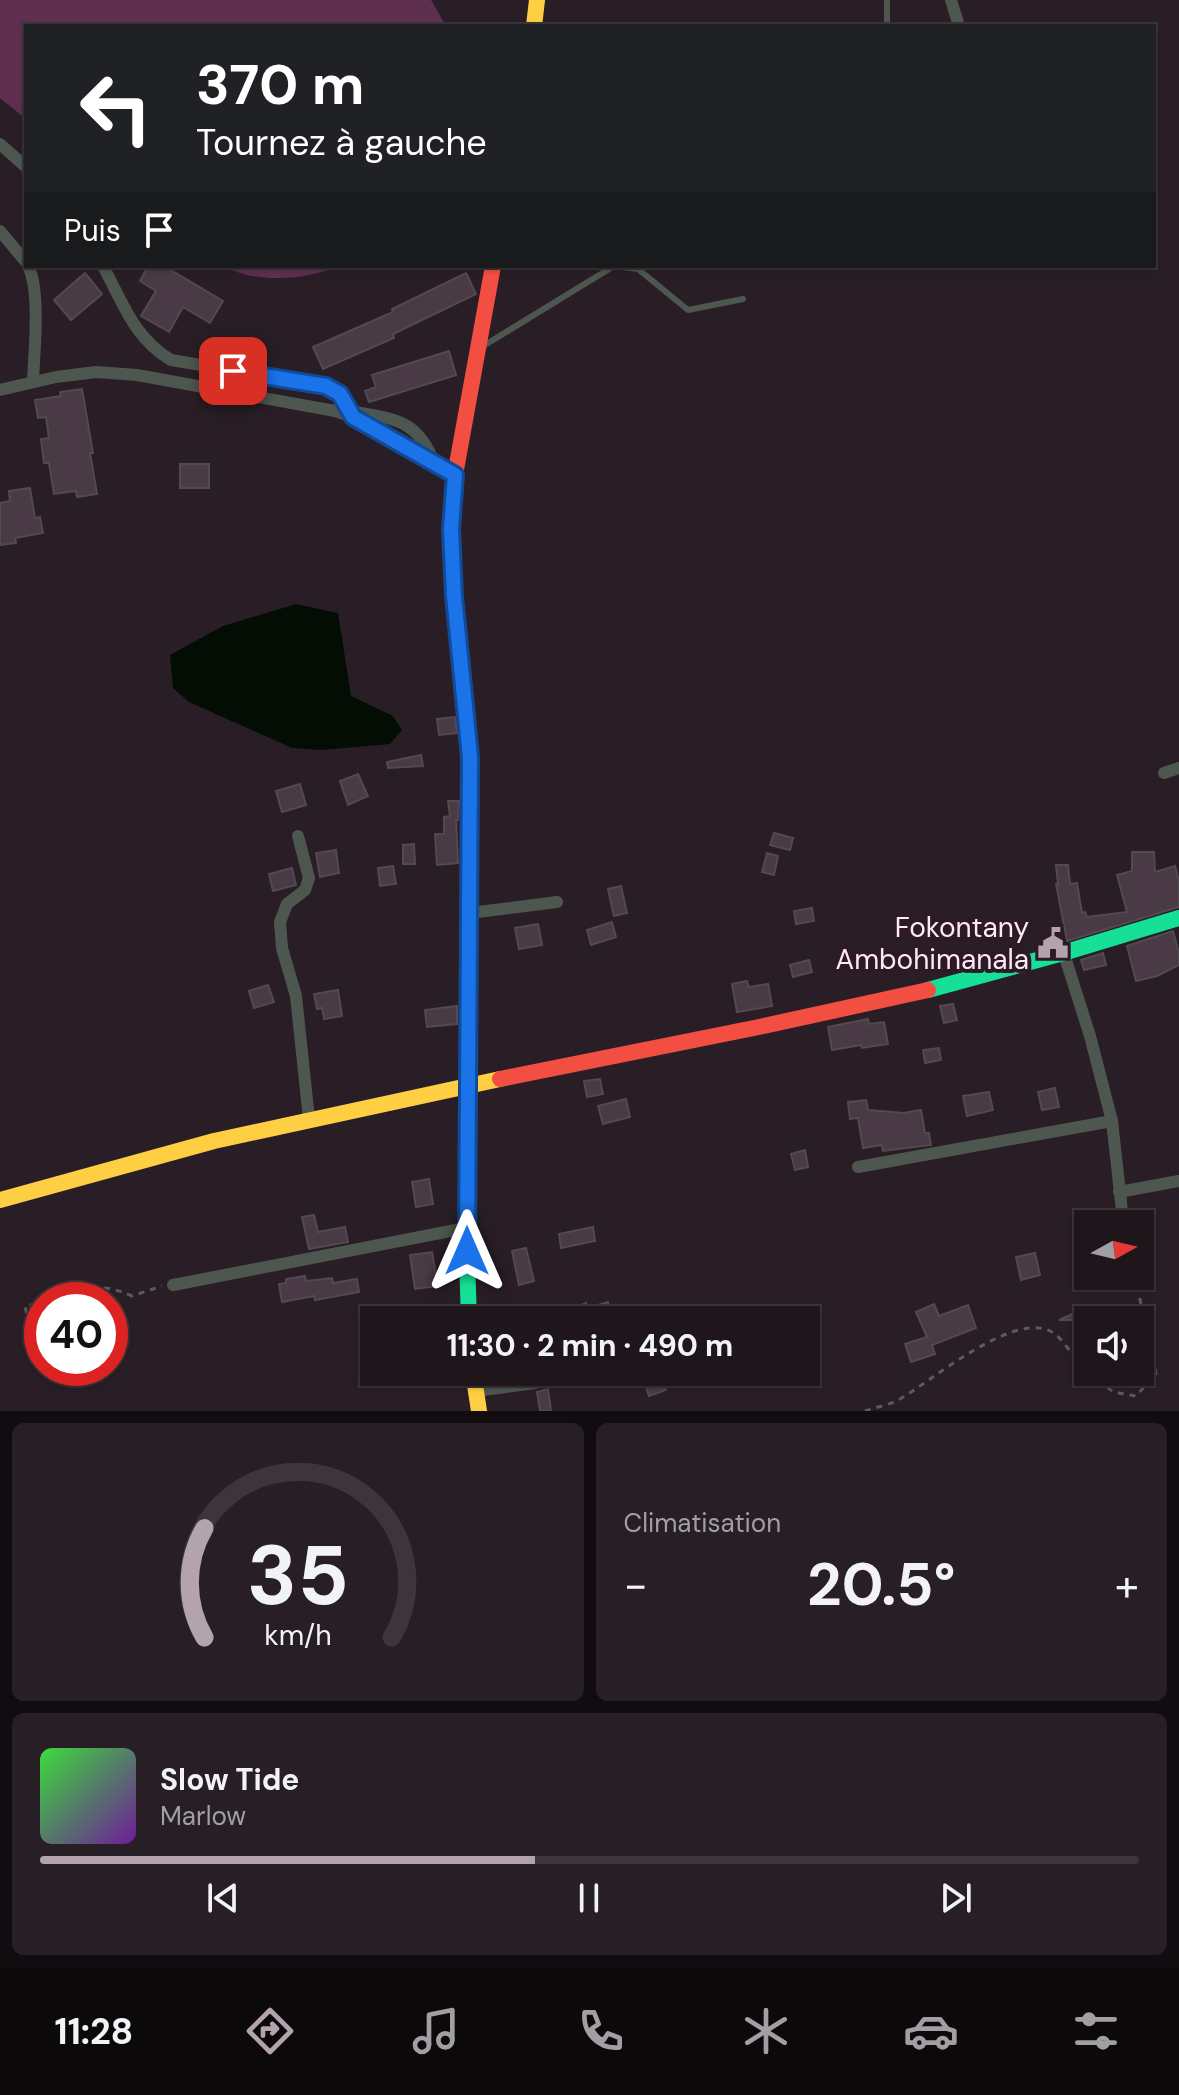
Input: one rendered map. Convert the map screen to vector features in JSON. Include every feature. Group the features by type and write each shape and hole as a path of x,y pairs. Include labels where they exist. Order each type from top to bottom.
{"street":[{"path":"534,24 537,0"},
{"path":"951,0 958,24"},
{"path":"0,144 24,165"},
{"path":"0,231 24,260"},
{"path":"29,268 35,322 33,382"},
{"path":"104,268 136,329 151,348 171,360 326,386 340,394 352,414 455,475"},
{"path":"469,1306 466,1228 470,757 454,596 451,529 455,475 493,268"},
{"path":"0,390 96,372 137,375 393,420 414,428 427,444 435,465"},
{"path":"1164,773 1179,768"},
{"path":"298,836 309,878 305,890 287,904 280,922 282,948 296,996 309,1119"},
{"path":"470,913 557,902"},
{"path":"0,1200 86,1173 309,1119 868,1004 1064,954 1179,918"},
{"path":"1064,954 1112,1121 1122,1210"},
{"path":"858,1167 1112,1121"},
{"path":"1119,1192 1179,1181"},
{"path":"173,1285 466,1228"},
{"path":"475,1386 479,1411"},
{"path":"476,1391 513,1386"}],"lane":[{"path":"887,0 887,24"},
{"path":"477,349 611,268"},
{"path":"630,268 638,269 688,310 743,299"}],"path":[{"path":"128,1294 132,1296 165,1284 173,1285"},
{"path":"865,1411 898,1400 998,1337 1036,1327 1054,1334 1074,1360"},
{"path":"1106,1386 1113,1392 1136,1396 1145,1386"}],"shaded area":[{"path":"0,0 431,0 445,24 24,24 24,117 0,98"},
{"path":"227,268 334,268 281,278"},
{"path":"296,604 338,613 351,696 393,716 402,730 390,744 321,750 292,748 189,702 173,688 170,655 223,626"}],"building":[{"path":"147,268 167,268 223,301 210,323 183,307 169,332 141,316 156,291 140,281"},
{"path":"85,273 102,294 71,320 54,300"},
{"path":"466,273 476,294 393,334 394,338 323,369 313,347 393,312 392,309"},
{"path":"449,351 456,375 369,402 365,391 376,387 372,375"},
{"path":"82,389 97,494 77,497 76,491 54,494 49,463 44,463 41,439 49,438 46,417 38,418 35,400"},
{"path":"180,464 209,464 209,488 180,488"},
{"path":"30,488 35,518 40,517 43,533 15,538 16,543 0,545 0,503 10,501 9,491"},
{"path":"455,717 457,733 439,735 437,719"},
{"path":"421,755 423,766 388,768 387,762"},
{"path":"358,774 368,796 348,805 340,781"},
{"path":"300,784 306,805 282,812 276,791"},
{"path":"448,801 459,801 456,820 458,863 437,865 435,834 444,834 444,817 450,816"},
{"path":"774,833 793,838 790,850 770,845"},
{"path":"414,844 415,864 403,864 403,845"},
{"path":"336,850 339,873 320,877 316,853"},
{"path":"1132,852 1154,852 1155,872 1175,866 1179,881 1179,907 1067,941 1056,884 1056,865 1068,865 1070,884 1077,883 1082,913 1085,912 1087,917 1127,912 1117,875 1132,871"},
{"path":"767,853 778,856 774,875 762,872"},
{"path":"393,866 396,884 380,886 378,868"},
{"path":"292,868 296,885 273,891 269,874"},
{"path":"621,886 627,913 614,916 608,889"},
{"path":"812,908 814,921 796,924 794,911"},
{"path":"612,922 616,937 591,945 587,930"},
{"path":"538,924 542,945 519,949 515,928"},
{"path":"1173,931 1179,965 1157,976 1136,981 1127,946"},
{"path":"1103,953 1106,965 1084,970 1081,960"},
{"path":"809,960 812,972 793,977 790,965"},
{"path":"747,981 749,987 768,984 772,1006 737,1012 732,984"},
{"path":"268,985 274,1002 254,1008 249,991"},
{"path":"338,990 342,1016 324,1019 322,1008 317,1009 314,994"},
{"path":"953,1004 957,1020 944,1023 940,1006"},
{"path":"457,1006 457,1024 427,1027 425,1010"},
{"path":"868,1019 869,1024 884,1022 888,1044 832,1050 828,1027"},
{"path":"939,1048 941,1060 925,1063 923,1050"},
{"path":"600,1079 603,1094 587,1097 584,1081"},
{"path":"1055,1088 1059,1107 1042,1110 1038,1092"},
{"path":"989,1092 993,1110 967,1116 963,1096"},
{"path":"626,1099 630,1117 603,1124 598,1106"},
{"path":"866,1100 868,1110 904,1113 921,1110 925,1133 929,1133 931,1145 883,1151 882,1145 863,1148 858,1118 850,1119 848,1102"},
{"path":"805,1150 808,1167 795,1170 791,1154"},
{"path":"429,1179 433,1204 416,1207 412,1182"},
{"path":"314,1215 318,1232 345,1227 348,1242 309,1249 302,1217"},
{"path":"593,1227 595,1241 561,1248 559,1234"},
{"path":"526,1248 534,1281 519,1285 512,1251"},
{"path":"432,1252 438,1286 415,1289 410,1255"},
{"path":"1035,1253 1040,1275 1021,1280 1016,1257"},
{"path":"305,1276 306,1281 332,1278 333,1283 357,1279 359,1292 282,1302 279,1284 286,1283 286,1279"},
{"path":"934,1304 939,1316 968,1305 976,1328 932,1345 935,1354 911,1362 905,1344 927,1337 916,1312"},
{"path":"1074,1313 1074,1320 1059,1320"},
{"path":"646,1386 664,1386 666,1390 649,1396"},
{"path":"548,1389 551,1411 540,1411 537,1392"}],"traffic: fast":[{"path":"469,853 466,1228 469,1306"},
{"path":"928,990 1179,918"}],"traffic: slow":[{"path":"534,24 537,0"},
{"path":"0,1200 214,1141 500,1079"},
{"path":"475,1386 479,1411"}],"traffic: jam":[{"path":"469,853 470,757 454,596 451,529 455,475 493,268"},
{"path":"500,1079 928,990"}],"place":[{"name":"Fokontany Ambohimanala","path":"1053,943"}],"route":[{"path":"233,371 326,386 340,394 353,417 455,475 451,529 454,596 470,757 467,1251"}]}
